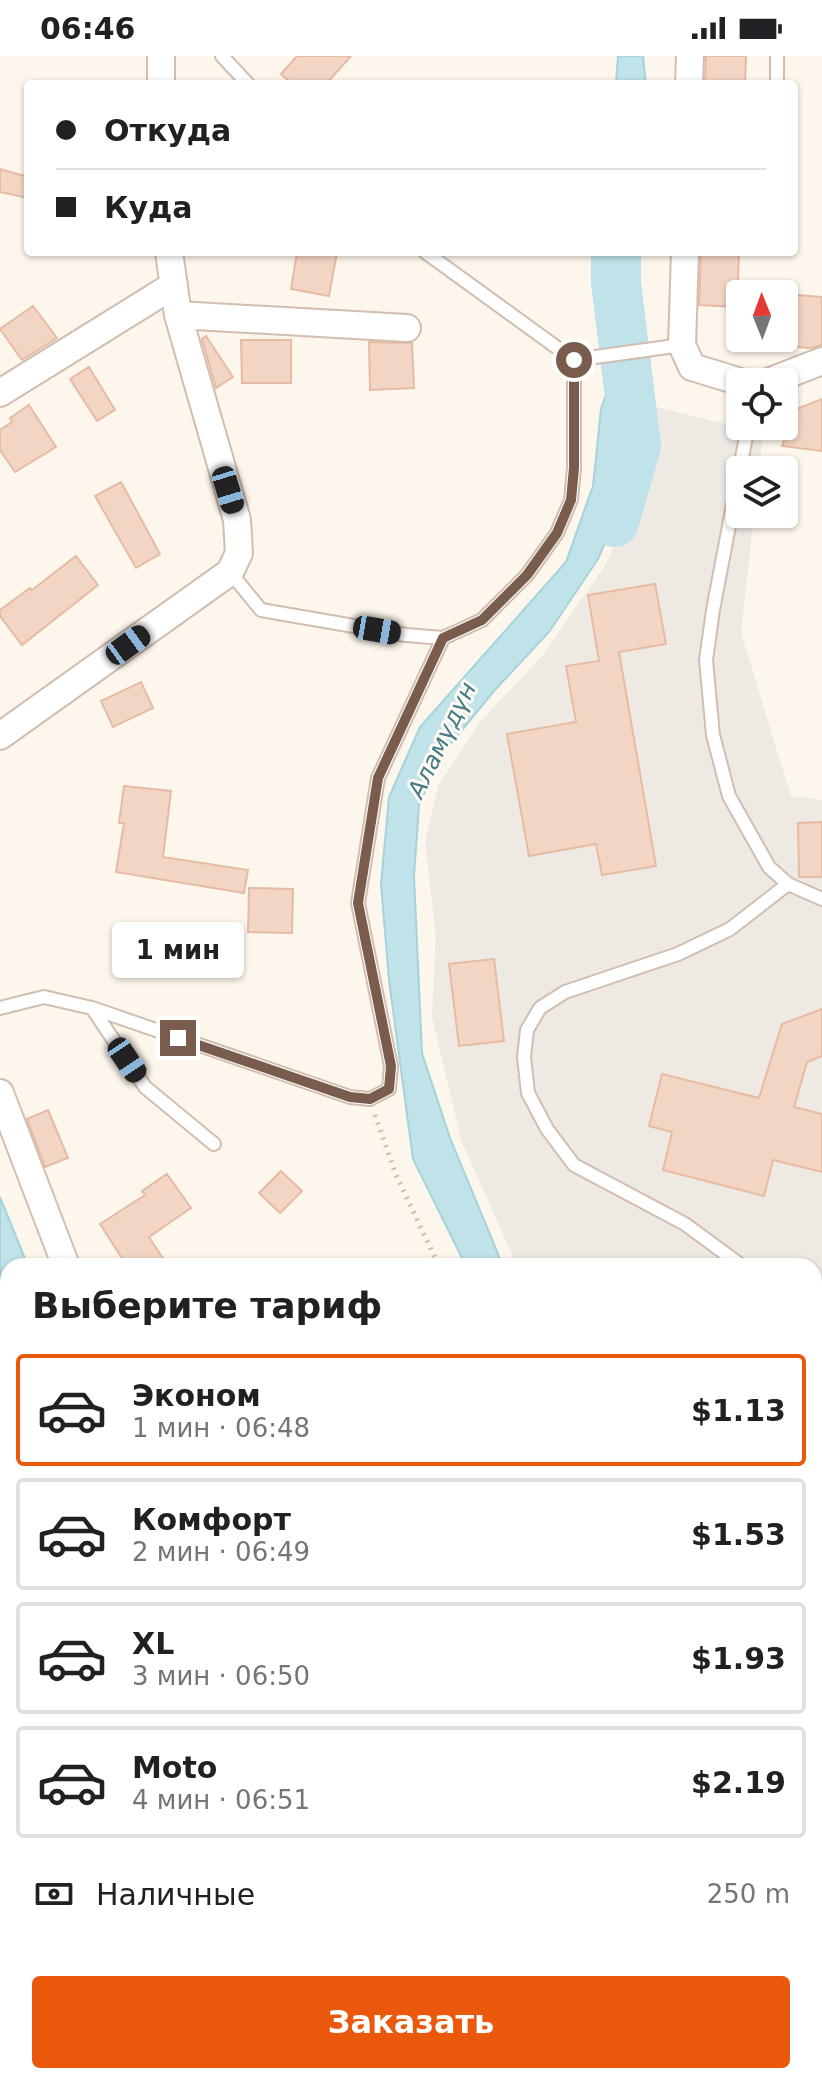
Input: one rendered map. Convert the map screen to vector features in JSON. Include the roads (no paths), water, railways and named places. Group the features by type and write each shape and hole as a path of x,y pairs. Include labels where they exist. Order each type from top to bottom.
{"street":[{"path":"161,56 161,80"},
{"path":"689,80 690,56"},
{"path":"0,736 230,572 239,553 237,520 178,315 170,256"},
{"path":"685,256 682,345 692,367 726,377"},
{"path":"0,393 174,285"},
{"path":"178,315 407,328"},
{"path":"798,370 822,361"},
{"path":"0,1093 63,1258"}],"lane":[{"path":"222,56 244,80"},
{"path":"777,56 777,80"},
{"path":"431,256 580,359 682,345"},
{"path":"230,572 261,610 406,635 443,638 482,620 527,575 557,533 571,500 580,359"},
{"path":"745,440 706,660 713,735 729,796 769,867 788,884 822,899"},
{"path":"0,1008 44,997 92,1008 350,1097 370,1099 389,1089 391,1066 358,903 378,778 443,638"},
{"path":"731,1258 685,1224 574,1165 547,1129 528,1093 525,1043 527,1030 540,1008 565,992 678,954 730,929 788,884"},
{"path":"92,1008 145,1087 214,1144"}],"water":[{"path":"618,56 643,56 646,80 616,80"},
{"path":"610,256 632,256 637,383 631,484 598,559 549,632 494,691 439,758 419,805 414,876 422,1053 450,1138 500,1258 462,1258 413,1159 389,980 381,884 389,797 420,727 566,562 593,486 601,409 616,366 608,288"},
{"path":"0,1197 25,1258 0,1258"}],"waterway":[{"name":"Аламүдүн","path":"614,522 636,446 616,283 616,256"}]}
